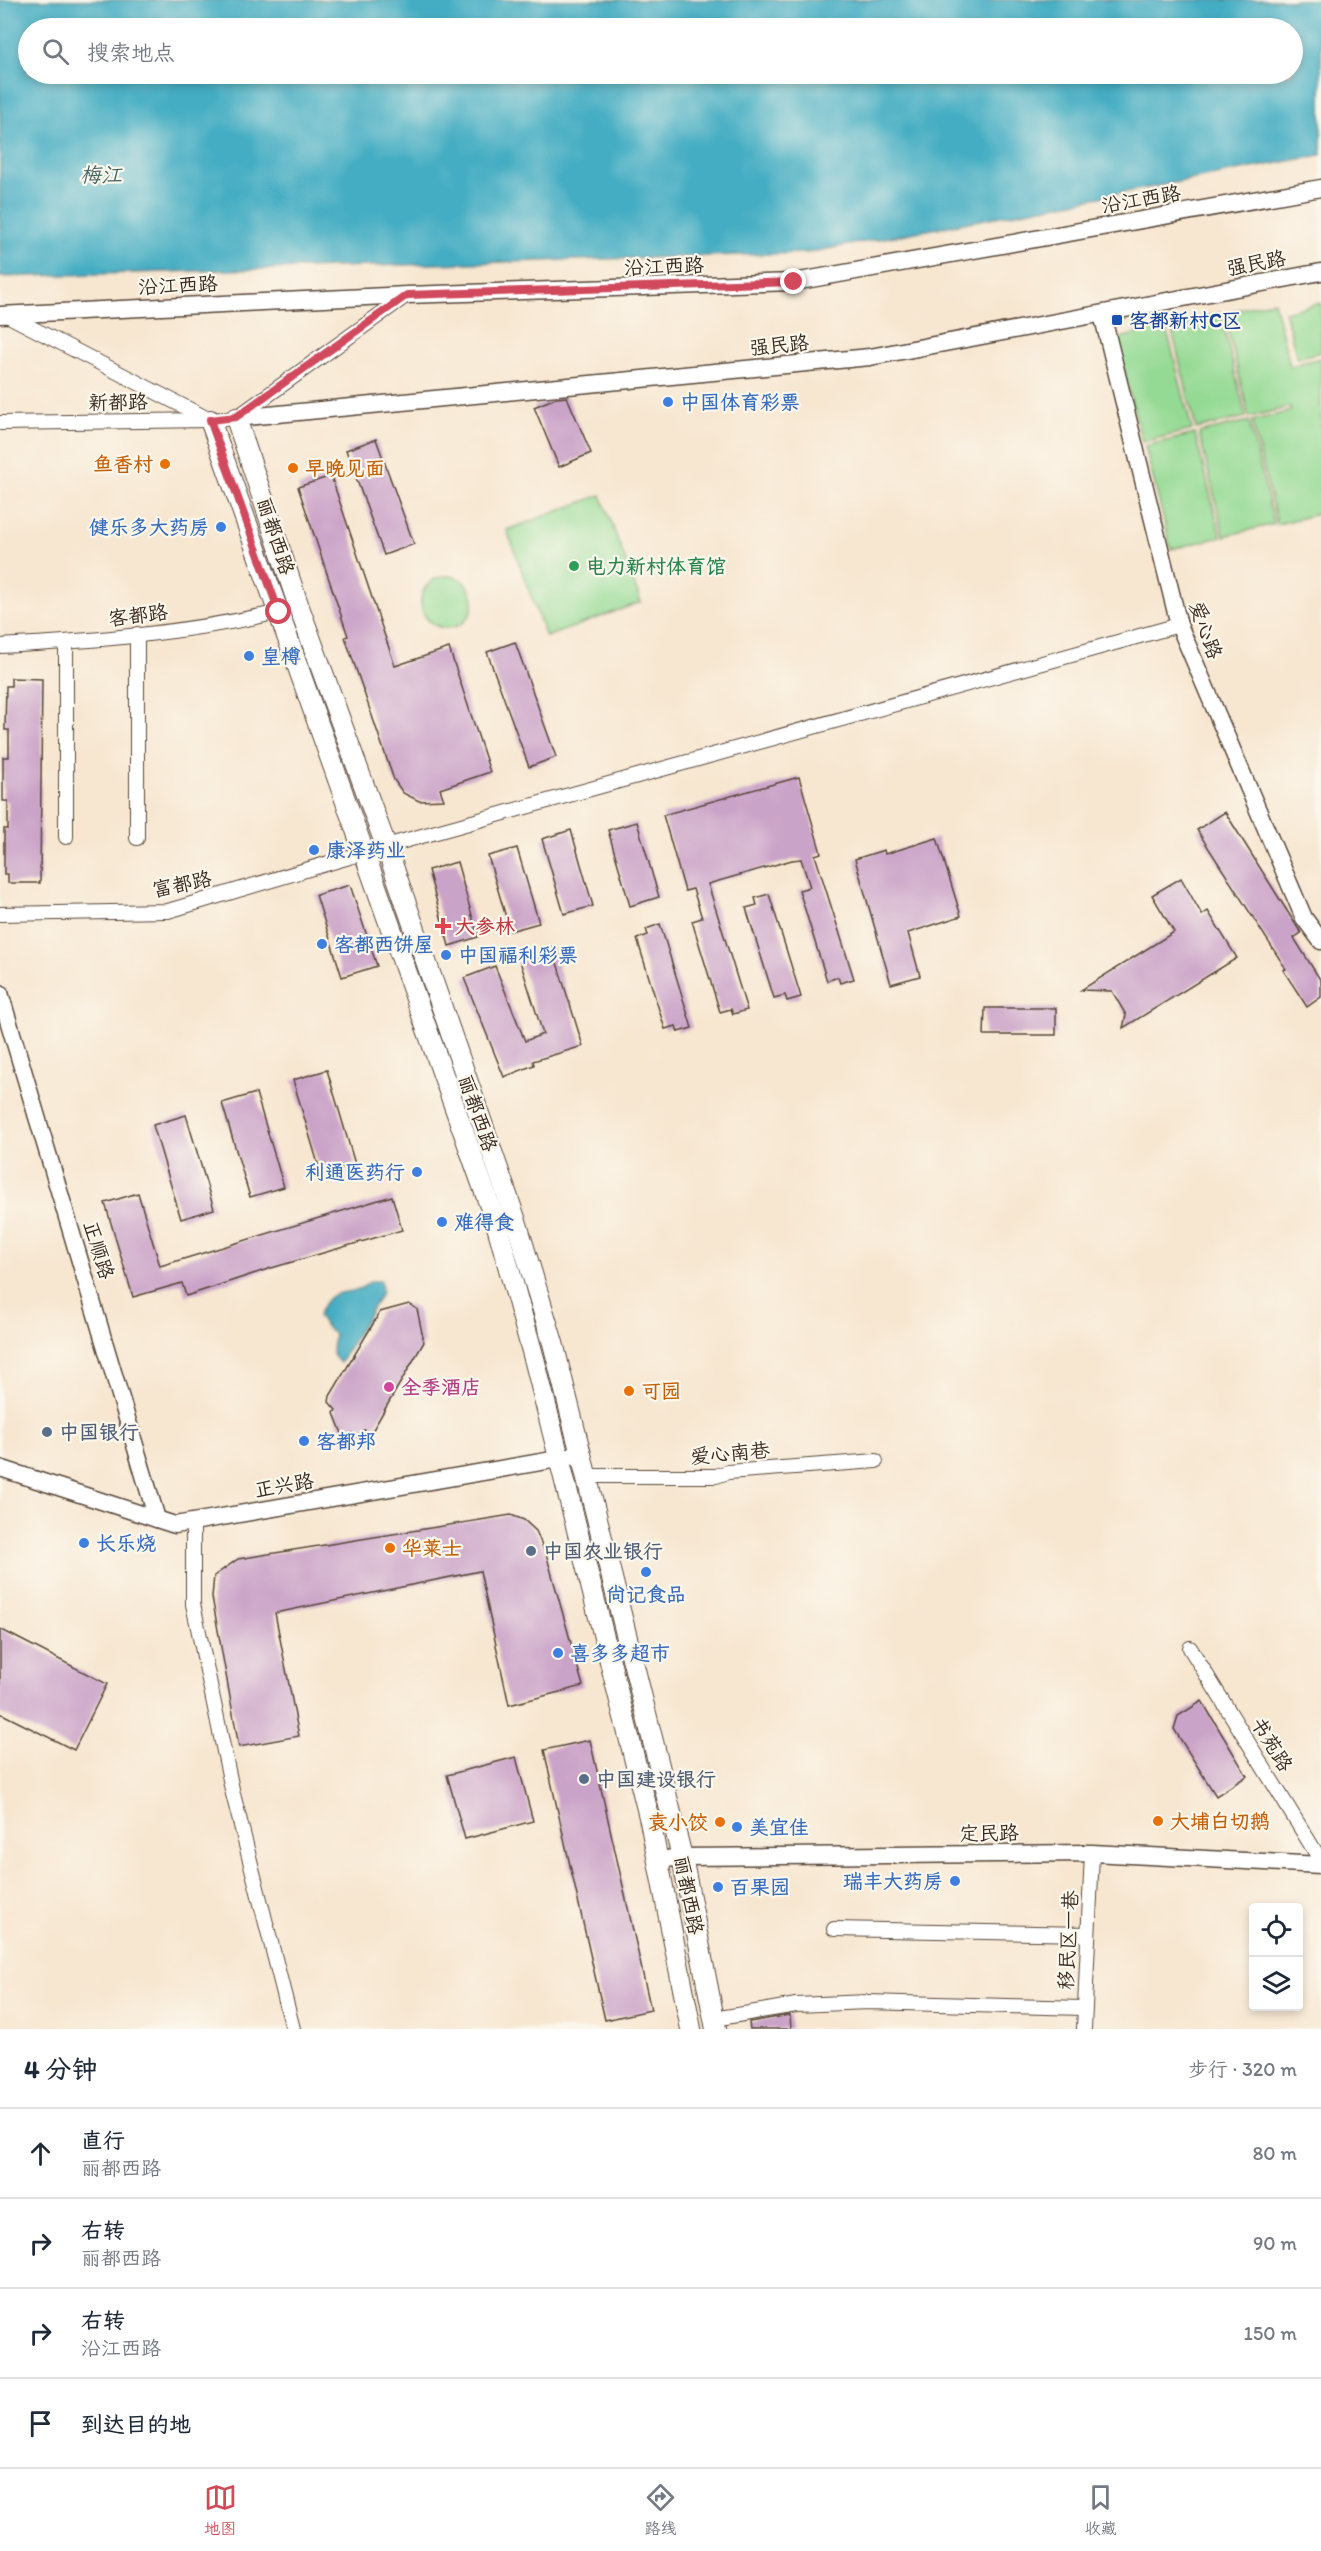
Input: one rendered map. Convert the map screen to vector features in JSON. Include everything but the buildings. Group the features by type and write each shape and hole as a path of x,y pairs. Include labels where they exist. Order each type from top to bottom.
{"main road":[{"name":"丽都西路","path":"236,417 299,607 386,846 516,1221 553,1343 682,1857 715,2024"},
{"name":"丽都西路","path":"210,420 366,853 496,1226 559,1458 658,1860 691,2029"}],"street":[{"name":"沿江西路","path":"2,314 407,295 794,282 1321,188"},
{"name":"强民路","path":"236,417 870,357 1321,272"},
{"path":"236,417 407,295"},
{"path":"2,314 210,420"},
{"name":"爱心路","path":"1102,314 1179,625 1304,918 1321,941"},
{"name":"新都路","path":"0,423 210,420 236,417"},
{"name":"客都路","path":"0,646 66,643 221,626 279,612"},
{"name":"富都路","path":"0,914 168,911 386,846 1179,625"},
{"path":"137,634 137,838"},
{"path":"66,643 66,837"},
{"name":"正顺路","path":"0,993 157,1520"},
{"name":"正兴路","path":"0,1468 176,1526 581,1455"},
{"name":"爱心南巷","path":"587,1476 716,1476 728,1472 876,1461"},
{"path":"193,1522 193,1604 233,1794 293,2029"},
{"name":"书苑路","path":"1190,1648 1321,1863"},
{"name":"定民路","path":"658,1860 682,1857 1092,1853 1321,1863"},
{"name":"移民区一巷","path":"1084,2029 1083,2008 1092,1853"},
{"path":"834,1929 1087,1934"},
{"path":"715,2024 796,2005 868,2002 1083,2008"}],"green space":[{"path":"1274,301 1290,366 1321,358 1321,523 1318,514 1277,524 1252,421 1291,411 1290,407 1249,417 1224,313"},
{"path":"1321,303 1321,352 1297,358 1285,312"},
{"path":"1220,313 1246,417 1196,429 1171,326"},
{"path":"1166,326 1192,430 1142,442 1116,339"},
{"path":"1249,421 1274,524 1224,536 1199,433"},
{"path":"1195,434 1221,537 1171,549 1145,446"},
{"name":"电力新村体育馆","path":"601,495 641,602 546,637 507,530"},
{"path":"442,576 452,576 462,580 469,587 473,602 469,617 462,624 452,628 442,628 432,624 425,617 421,607 421,597 425,587 432,580"}],"water":[{"name":"梅江","path":"0,0 1321,0 1321,155 806,253 0,277"},
{"path":"371,1281 381,1281 382,1292 340,1363 334,1357 332,1350 335,1335 318,1316 329,1298 335,1294 354,1291"}],"place":[{"name":"客都新村C区","path":"1117,320"},
{"name":"中国体育彩票","path":"668,402"},
{"name":"鱼香村","path":"165,464"},
{"name":"早晚见面","path":"293,468"},
{"name":"健乐多大药房","path":"221,527"},
{"name":"电力新村体育馆","path":"574,566"},
{"name":"皇樽","path":"249,656"},
{"name":"康泽药业","path":"314,850"},
{"name":"大参林","path":"443,926"},
{"name":"客都西饼屋","path":"322,944"},
{"name":"中国福利彩票","path":"446,955"},
{"name":"利通医药行","path":"417,1172"},
{"name":"难得食","path":"442,1222"},
{"name":"全季酒店","path":"389,1387"},
{"name":"可园","path":"629,1391"},
{"name":"中国银行","path":"47,1432"},
{"name":"客都邦","path":"304,1441"},
{"name":"长乐烧","path":"84,1543"},
{"name":"华莱士","path":"390,1548"},
{"name":"中国农业银行","path":"531,1551"},
{"name":"尚记食品","path":"646,1572"},
{"name":"喜多多超市","path":"558,1653"},
{"name":"中国建设银行","path":"584,1779"},
{"name":"大埔白切鹅","path":"1158,1821"},
{"name":"袁小饺","path":"720,1822"},
{"name":"美宜佳","path":"737,1827"},
{"name":"瑞丰大药房","path":"955,1881"},
{"name":"百果园","path":"718,1887"}],"route":[{"path":"279,612 210,420 236,417 407,295 794,282"}]}
